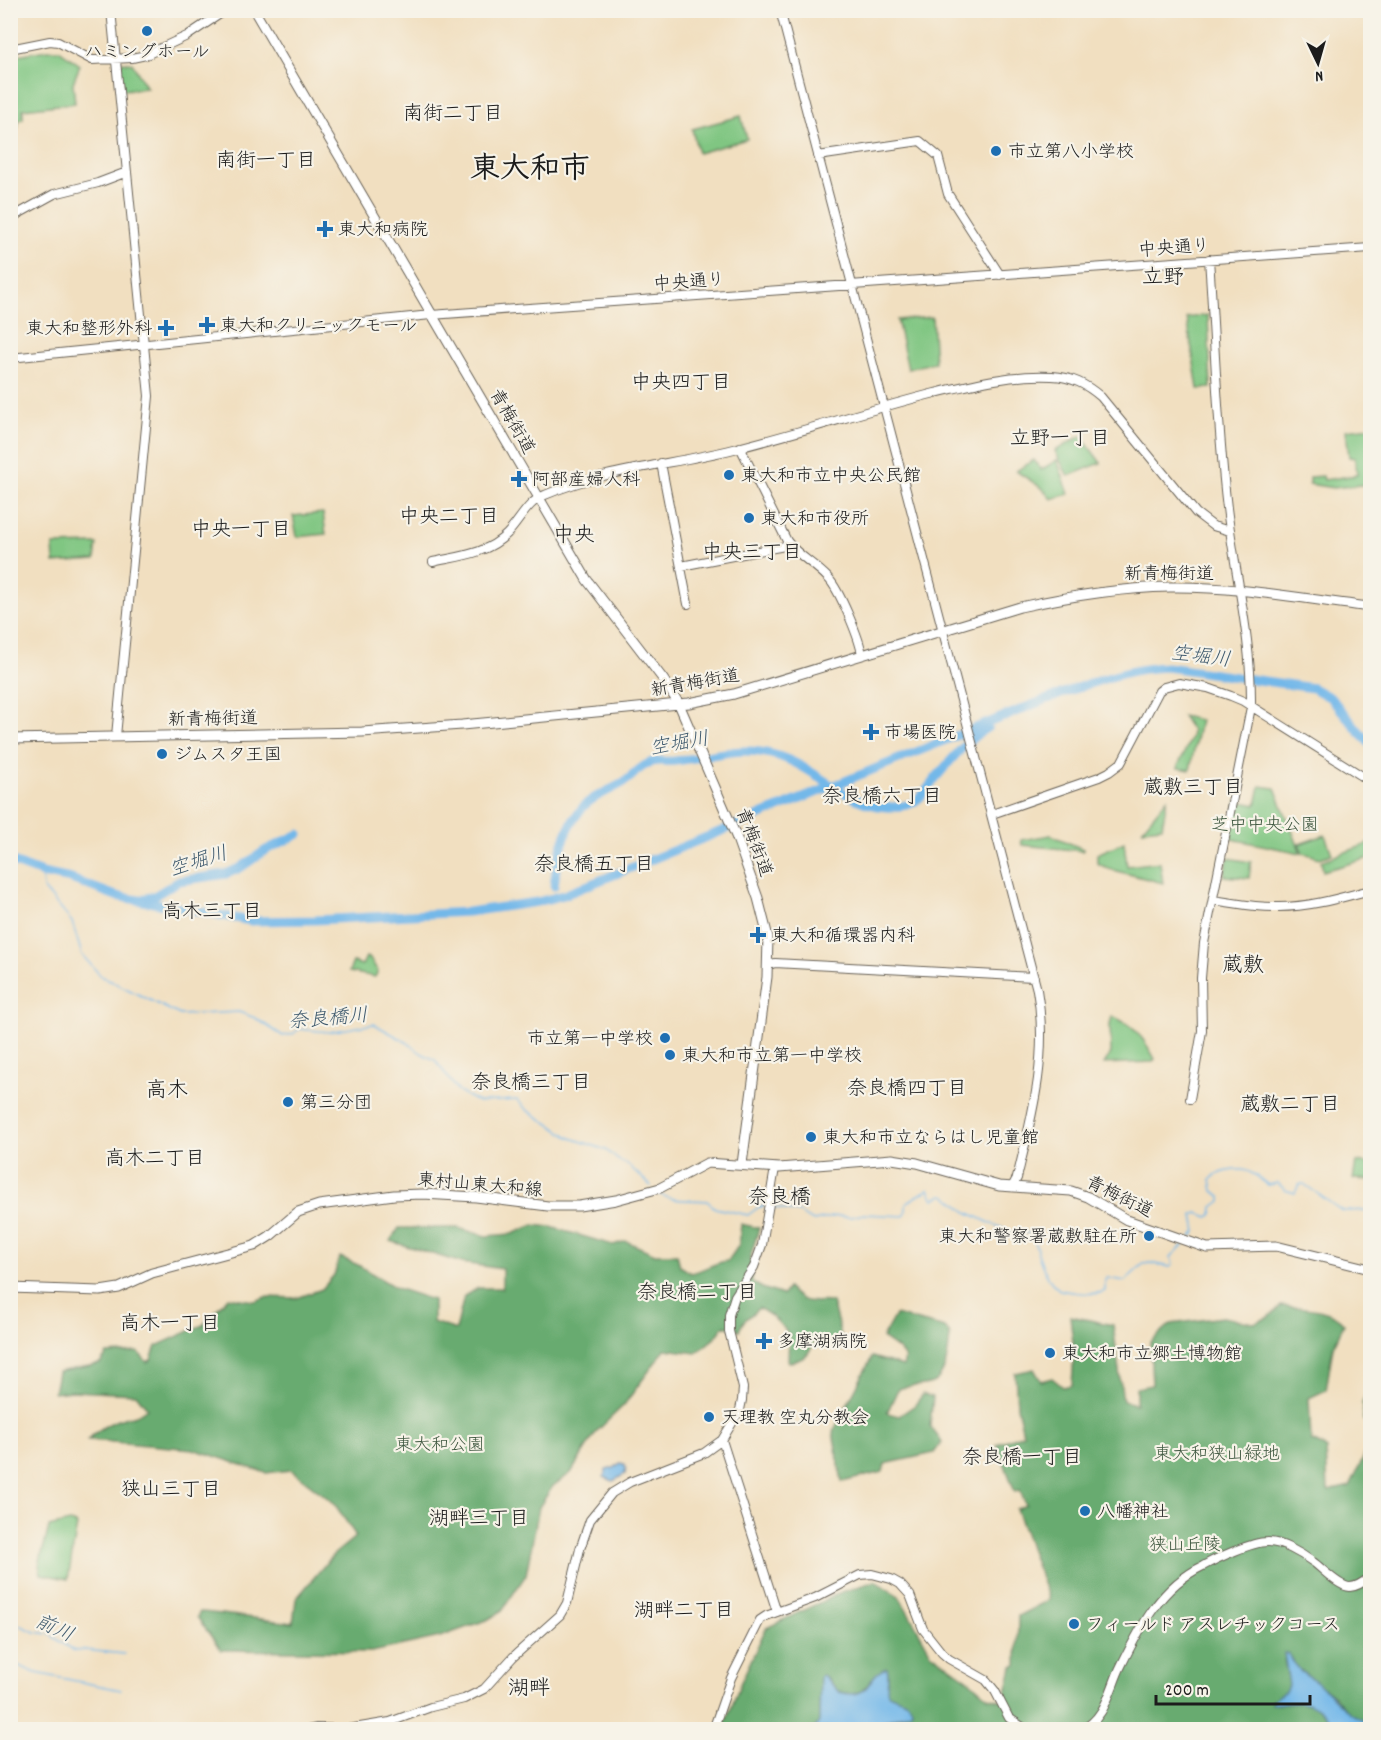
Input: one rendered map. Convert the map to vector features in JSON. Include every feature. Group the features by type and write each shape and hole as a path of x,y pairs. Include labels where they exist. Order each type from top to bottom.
{"main road":[{"name":"青梅街道","path":"254,10 590,585 663,679 679,704 736,835 764,919 769,964 742,1164 775,1168 897,1158 988,1183 1012,1187 1059,1188 1078,1193 1127,1220 1218,1249 1279,1246 1371,1269"},
{"name":"新青梅街道","path":"10,739 362,732 462,725 679,704 724,697 1020,607 1101,591 1172,587 1238,591 1371,607"},
{"name":"東村山東大和線","path":"10,1288 113,1290 152,1273 254,1246 270,1236 298,1212 319,1205 394,1195 423,1194 567,1207 603,1203 654,1190 675,1181 707,1162 742,1164"}],"street":[{"path":"111,10 114,59 145,344 149,406 116,736"},
{"path":"10,49 50,41 58,42 87,58 114,59 146,55 187,36 225,10"},
{"path":"780,10 1034,977 1042,1032 1040,1072 1017,1178 1012,1187"},
{"path":"818,156 920,141 938,156 948,194 1000,275"},
{"path":"10,215 16,215 54,194 98,183 127,172"},
{"name":"中央通り","path":"10,358 432,315 1371,248"},
{"path":"1190,1099 1201,1042 1201,978 1204,943 1251,707 1251,670 1238,591 1220,447 1209,259"},
{"path":"433,562 480,552 491,547 508,533 527,508 539,498 599,476 740,447 982,381 1050,376 1076,380 1101,397 1196,513 1213,526 1230,531"},
{"path":"740,447 775,520 790,545 832,582 857,637 862,655"},
{"path":"661,463 688,604"},
{"path":"681,566 790,545"},
{"path":"992,814 1113,770 1124,758 1156,696 1164,687 1179,683 1208,688 1243,701 1371,781"},
{"path":"1214,900 1285,907 1315,904 1371,890"},
{"path":"769,964 1034,977"},
{"path":"308,1730 348,1729 390,1722 431,1707 464,1699 484,1689 513,1657 560,1615 567,1603 580,1549 590,1520 612,1493 630,1482 704,1453 722,1440 740,1410 743,1388 729,1331 729,1315 735,1296 754,1267 762,1245 775,1168"},
{"path":"722,1440 777,1612"},
{"path":"1080,1730 1091,1723 1108,1701 1120,1667 1151,1611 1172,1587 1192,1571 1268,1542 1282,1545 1312,1561 1343,1586 1352,1587 1371,1577"},
{"path":"713,1730 731,1678 752,1633 764,1617 821,1596 860,1575 872,1574 900,1584 910,1595 923,1629 942,1653 986,1680 995,1691 1009,1718 1028,1730"}],"green space":[{"path":"59,50 80,65 73,83 75,103 23,109 23,119 18,120 18,127 11,127 11,56"},
{"path":"122,62 132,63 147,88 122,90 120,66"},
{"path":"741,116 747,139 698,153 692,129"},
{"path":"1208,315 1211,388 1198,389 1187,318"},
{"path":"932,317 935,362 908,369 897,320"},
{"path":"1370,427 1370,484 1333,488 1309,484 1309,477 1323,476 1324,480 1357,475 1355,458 1349,457 1346,430"},
{"path":"1081,436 1101,463 1068,476 1055,451"},
{"path":"1034,460 1041,470 1057,460 1069,494 1051,499 1042,488 1016,471"},
{"path":"323,513 326,534 297,537 293,516"},
{"path":"97,544 95,560 54,563 53,545"},
{"path":"1182,716 1200,720 1190,770 1177,768 1192,731"},
{"name":"芝中中央公園","path":"1260,786 1275,788 1301,853 1231,839 1237,801 1256,805"},
{"path":"1167,799 1162,827 1142,829"},
{"path":"1051,835 1083,851 1022,845 1021,840"},
{"path":"1325,835 1332,854 1320,858 1303,853 1299,844"},
{"path":"1124,842 1127,866 1160,862 1163,883 1109,869 1097,863 1097,854"},
{"path":"1370,843 1370,858 1323,871 1321,861"},
{"path":"1228,858 1251,862 1249,878 1224,876"},
{"path":"366,957 378,971 375,977 349,972 353,962 362,965"},
{"path":"1112,1016 1138,1033 1155,1059 1153,1062 1104,1064 1111,1053"},
{"path":"1356,1162 1370,1164 1370,1180 1353,1179"},
{"name":"東大和公園","path":"741,1224 759,1228 750,1258 752,1282 783,1295 788,1288 804,1300 832,1302 843,1343 814,1341 805,1356 788,1362 789,1334 773,1317 759,1308 744,1321 739,1330 724,1326 716,1337 696,1353 665,1349 624,1405 596,1432 571,1473 553,1486 539,1507 526,1575 501,1612 487,1620 440,1637 372,1652 221,1650 197,1617 200,1612 293,1623 296,1599 332,1556 356,1536 334,1503 291,1470 266,1473 193,1449 88,1440 117,1420 136,1415 147,1408 136,1394 72,1391 54,1393 58,1372 100,1364 107,1354 138,1352 147,1362 151,1360 156,1346 203,1325 228,1297 255,1301 266,1297 297,1298 322,1289 334,1275 340,1257 396,1288 433,1300 433,1322 456,1330 464,1296 478,1288 502,1288 502,1269 462,1263 390,1241 399,1228 458,1228 485,1236 512,1234 534,1225 551,1227 613,1245 626,1241 655,1254 677,1254 680,1266 691,1273 728,1261 739,1245"},
{"name":"狭山丘陵","path":"1281,1306 1324,1311 1344,1324 1333,1347 1326,1390 1309,1398 1311,1441 1326,1448 1328,1491 1350,1486 1370,1446 1370,1724 1350,1713 1334,1696 1299,1669 1286,1653 1288,1688 1286,1692 1272,1700 1275,1704 1297,1702 1311,1704 1317,1707 1337,1729 874,1729 883,1722 903,1716 912,1709 905,1701 888,1694 887,1668 880,1671 862,1690 849,1694 839,1692 822,1675 820,1677 819,1722 814,1729 720,1730 728,1717 740,1684 766,1628 842,1592 875,1581 899,1596 931,1653 969,1680 988,1697 1004,1701 1012,1667 1017,1665 1018,1616 1049,1600 1016,1509 1026,1505 1020,1490 1015,1492 997,1444 1023,1434 1017,1406 1015,1373 1034,1369 1041,1381 1052,1378 1063,1387 1072,1385 1074,1352 1070,1316 1113,1325 1123,1401 1136,1404 1136,1388 1152,1385 1150,1342 1171,1324 1223,1317 1254,1323 1269,1317"},
{"path":"895,1315 945,1328 950,1334 946,1362 941,1375 932,1383 898,1389 887,1413 899,1416 915,1405 923,1394 933,1397 930,1426 942,1442 934,1453 885,1464 883,1472 842,1482 833,1432 872,1357 903,1366 905,1358 899,1350 882,1338"},
{"path":"1370,1382 1370,1426 1363,1420 1362,1404"},
{"path":"70,1522 77,1525 68,1579 41,1574 39,1565 49,1527"}],"water":[{"path":"620,1463 626,1468 625,1474 613,1481 604,1477 606,1470"},
{"path":"1284,1653 1288,1654 1301,1672 1316,1681 1350,1713 1370,1724 1370,1729 1337,1729 1315,1706 1303,1702 1272,1704 1272,1700 1286,1691 1289,1685"},
{"path":"887,1668 888,1694 908,1702 912,1709 911,1712 883,1722 874,1729 814,1729 819,1722 820,1676 823,1675 839,1692 850,1694 864,1690 875,1675"}],"waterway":[{"name":"空堀川","path":"1005,717 1103,679 1128,672 1167,667 1313,688 1331,698 1370,744"},
{"name":"空堀川","path":"10,861 42,873 71,879 116,896 251,921 468,912 537,902 564,895 1010,714"},
{"name":"空堀川","path":"554,886 563,844 577,814 588,802 630,778 648,763 726,752 764,753 794,762 856,799 872,805 889,807 907,805 917,800 962,749 988,727"},
{"name":"空堀川","path":"143,899 154,896 179,881 226,874 240,868 266,850 299,834"},
{"name":"奈良橋川","path":"42,873 43,888 72,922 82,955 101,976 180,1015 239,1012 255,1018 283,1036 293,1034 299,1029 329,1032 374,1024 435,1060 459,1092 478,1102 517,1100 527,1110 571,1138 606,1150 627,1164 651,1186"},
{"name":"奈良橋川","path":"1191,1237 1196,1232 1193,1215 1198,1213 1208,1217 1212,1215 1213,1207 1221,1201 1221,1196 1213,1191 1211,1179 1228,1171 1249,1172 1268,1185 1278,1183 1285,1190 1295,1193 1299,1184 1304,1184 1342,1211 1370,1210"},
{"name":"奈良橋川","path":"770,1207 800,1213 814,1221 864,1214 904,1216 906,1203 929,1189 934,1199 943,1195 947,1196 965,1211 992,1224 1012,1232 1030,1233 1042,1266 1054,1286 1060,1290 1077,1293 1105,1291 1107,1278 1125,1281 1143,1264 1151,1263 1170,1267 1173,1265 1171,1257 1183,1245"},
{"name":"奈良橋川","path":"656,1192 674,1199 707,1201 715,1208 748,1215 759,1207 766,1206"},
{"name":"前川","path":"10,1624 15,1623 35,1632 49,1634 75,1651 124,1654"},
{"name":"前川","path":"10,1662 36,1673 121,1690"}],"place":[{"name":"ハミングホール","path":"147,31"},
{"name":"市立第八小学校","path":"996,151"},
{"name":"東大和病院","path":"325,229"},
{"name":"東大和クリニックモール","path":"207,325"},
{"name":"東大和整形外科","path":"166,328"},
{"name":"東大和市立中央公民館","path":"729,475"},
{"name":"阿部産婦人科","path":"519,479"},
{"name":"東大和市役所","path":"749,518"},
{"name":"市場医院","path":"871,732"},
{"name":"ジムスタ王国","path":"162,754"},
{"name":"東大和循環器内科","path":"758,935"},
{"name":"市立第一中学校","path":"665,1038"},
{"name":"東大和市立第一中学校","path":"670,1055"},
{"name":"第三分団","path":"288,1102"},
{"name":"東大和市立ならはし児童館","path":"811,1137"},
{"name":"東大和警察署蔵敷駐在所","path":"1149,1236"},
{"name":"多摩湖病院","path":"764,1341"},
{"name":"東大和市立郷土博物館","path":"1050,1353"},
{"name":"天理教 空丸分教会","path":"709,1417"},
{"name":"八幡神社","path":"1085,1511"},
{"name":"フィールド アスレチックコース","path":"1074,1624"}],"district":[{"name":"南街二丁目","path":"453,112"},
{"name":"南街一丁目","path":"266,159"},
{"name":"東大和市","path":"530,167"},
{"name":"立野","path":"1163,276"},
{"name":"中央四丁目","path":"681,381"},
{"name":"立野一丁目","path":"1060,437"},
{"name":"中央二丁目","path":"449,515"},
{"name":"中央一丁目","path":"241,528"},
{"name":"中央","path":"574,534"},
{"name":"中央三丁目","path":"752,551"},
{"name":"蔵敷三丁目","path":"1193,786"},
{"name":"奈良橋六丁目","path":"882,795"},
{"name":"奈良橋五丁目","path":"594,863"},
{"name":"高木三丁目","path":"212,910"},
{"name":"蔵敷","path":"1243,964"},
{"name":"奈良橋三丁目","path":"531,1081"},
{"name":"奈良橋四丁目","path":"907,1087"},
{"name":"高木","path":"167,1089"},
{"name":"蔵敷二丁目","path":"1290,1103"},
{"name":"高木二丁目","path":"155,1157"},
{"name":"奈良橋","path":"779,1196"},
{"name":"奈良橋二丁目","path":"697,1291"},
{"name":"高木一丁目","path":"170,1322"},
{"name":"奈良橋一丁目","path":"1022,1456"},
{"name":"狭山三丁目","path":"171,1488"},
{"name":"湖畔三丁目","path":"479,1517"},
{"name":"湖畔二丁目","path":"684,1609"},
{"name":"湖畔","path":"529,1687"}],"park label":[{"name":"東大和狭山緑地","path":"1217,1453"}]}
